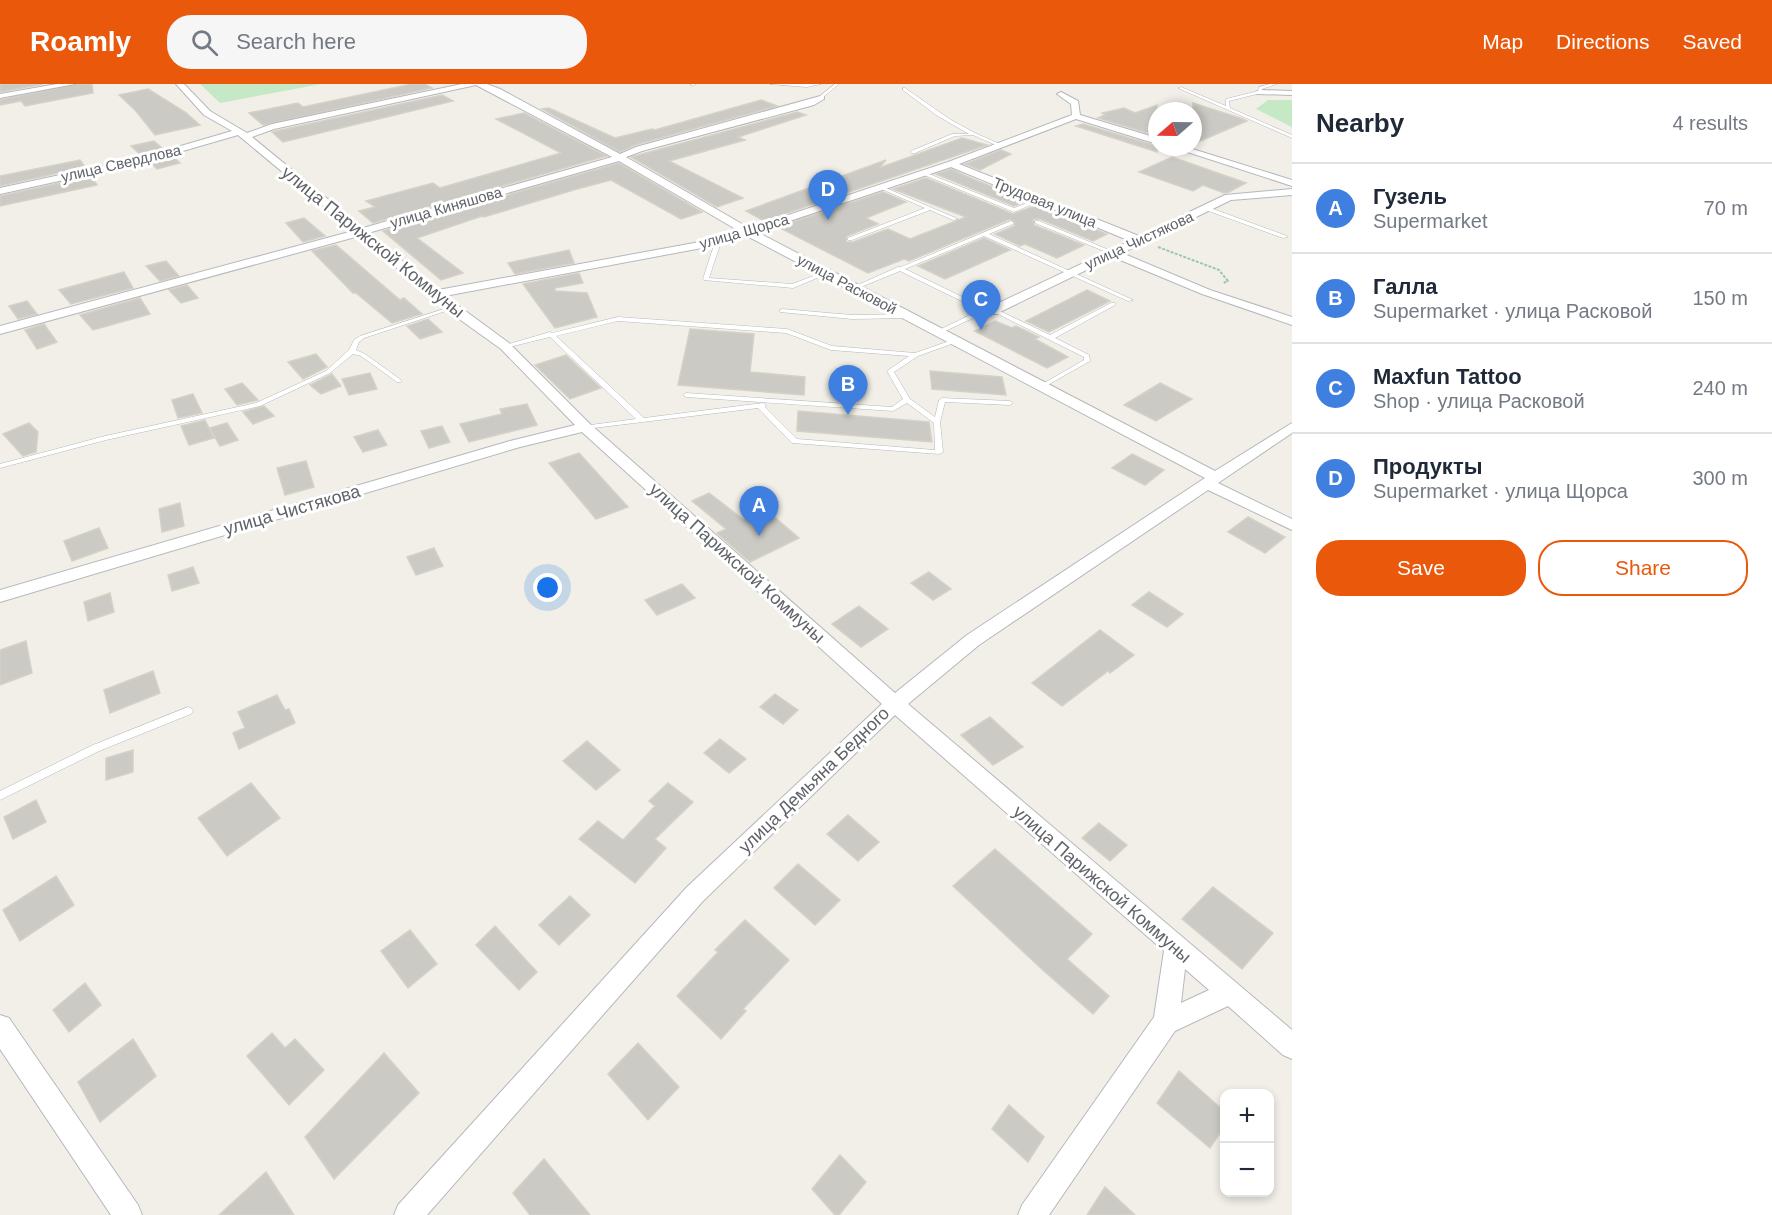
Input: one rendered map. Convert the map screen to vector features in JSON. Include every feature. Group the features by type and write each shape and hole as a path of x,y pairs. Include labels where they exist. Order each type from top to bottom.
{"street":[{"path":"0,96 71,84"},
{"name":"улица Парижской Коммуны","path":"180,84 207,113 243,134 452,308 505,346 585,427 894,704 1292,1046"},
{"name":"улица Свердлова","path":"0,190 474,84"},
{"name":"улица Расковой","path":"480,84 619,157 748,232 1042,387 1292,525"},
{"path":"1260,92 1292,93"},
{"path":"1061,94 1075,103 1076,116 1148,138"},
{"name":"улица Киняшова","path":"0,330 360,232 811,102 821,97"},
{"name":"улица Щорса","path":"436,294 718,242 951,164 1076,116"},
{"path":"1202,155 1292,183"},
{"name":"Трудовая улица","path":"951,164 1138,240"},
{"name":"улица Чистякова","path":"988,311 1205,208 1239,195 1292,192"},
{"path":"1275,193 1292,199"},
{"path":"1111,252 1206,292 1292,321"},
{"name":"улица Чистякова","path":"0,596 515,444 585,427"},
{"name":"улица Демьяна Бедного","path":"408,1215 695,894 894,704 973,640 1292,427"},
{"path":"1032,1215 1166,1022 1176,948"},
{"path":"1166,1022 1229,993"},
{"path":"0,1027 128,1215"}],"lane":[{"path":"772,84 807,86 819,84"},
{"path":"821,97 837,84"},
{"path":"1228,108 1227,100 1260,92 1260,88 1275,84"},
{"path":"1180,88 1292,137"},
{"path":"904,89 936,115 971,135 1000,145"},
{"path":"913,152 954,135 971,135"},
{"path":"924,173 1014,210 1040,200"},
{"path":"881,187 955,219"},
{"path":"850,239 930,208"},
{"path":"1205,208 1285,237"},
{"path":"1037,222 1111,252"},
{"path":"854,288 1011,223"},
{"path":"984,234 1130,300"},
{"path":"718,242 706,279 793,286 826,273"},
{"path":"898,268 988,311 1000,313 1051,337 1082,352 1089,359 1042,387"},
{"path":"1051,337 1113,304"},
{"path":"0,466 105,438 258,405 328,372 352,351 356,341 362,337 452,308"},
{"path":"939,332 988,311"},
{"path":"783,312 852,317 909,316"},
{"path":"505,346 618,319 788,331 831,348 916,355"},
{"path":"550,334 642,420"},
{"path":"937,422 907,400 890,371 916,355 955,341"},
{"path":"352,351 399,381"},
{"path":"686,395 893,409 907,400"},
{"path":"760,406 795,441 939,452 937,422 942,400 1010,403"},
{"path":"585,427 790,402"},
{"path":"0,796 96,748 188,711"}],"path":[{"path":"1138,240 1219,270 1228,281 1206,292"}],"green space":[{"path":"200,84 321,84 220,103"},
{"path":"1268,100 1292,100 1292,127 1256,109"}],"building":[{"path":"0,84 43,84 0,92"},
{"path":"77,84 92,84 93,93 25,106 21,101 0,105 0,100"},
{"path":"412,84 425,84 432,88 263,125 249,113 298,103 303,107"},
{"path":"148,89 185,112 200,125 155,135 135,110 119,95"},
{"path":"442,95 453,101 283,142 272,132"},
{"path":"761,100 777,106 635,145 620,152 542,109 549,108 615,138 655,130"},
{"path":"1202,106 1247,121 1202,140"},
{"path":"1124,108 1135,113 1148,108 1148,133 1098,118 1105,115 1102,113"},
{"path":"797,112 806,115 738,137 745,140 669,161 743,198 717,207 631,157"},
{"path":"524,113 606,156 373,223 359,211 375,207 366,201 433,183 440,188 561,153 496,119"},
{"path":"1083,124 1148,143 1148,149 1076,126"},
{"path":"962,138 987,145 764,221 746,211 886,160 879,168"},
{"path":"154,141 163,149 141,155 131,146"},
{"path":"1001,150 1011,154 980,170 965,164"},
{"path":"172,156 180,163 157,169 151,163"},
{"path":"1172,157 1246,183 1224,193 1203,185 1193,191 1139,172"},
{"path":"80,160 85,167 0,186 0,176"},
{"path":"619,163 702,212 681,219 611,180 482,216 417,238 463,273 441,280 383,231"},
{"path":"951,169 1027,201 1014,206 936,174"},
{"path":"91,176 97,185 0,206 0,196"},
{"path":"926,178 1013,214 1037,205 1107,234 1093,241 1040,219 1033,219 1034,225 1084,245 1057,258 1025,244 1020,246 995,234 1014,226 1015,222 1010,219 909,261 904,259 868,273 778,227 883,192 906,202 866,218 878,224 847,236 846,242 853,242 888,229 910,239 966,217 893,189"},
{"path":"304,218 325,236 303,242 286,223"},
{"path":"984,238 1010,250 945,279 918,266"},
{"path":"336,245 400,300 404,298 422,314 392,323 356,293 353,293 312,251"},
{"path":"569,250 574,263 515,274 508,263"},
{"path":"166,261 179,276 160,281 146,266"},
{"path":"124,272 133,288 71,304 59,290"},
{"path":"579,273 583,283 555,288 555,291 587,293 597,317 555,328 523,284"},
{"path":"187,285 198,298 181,303 169,290"},
{"path":"1087,290 1110,301 1049,332 1026,321"},
{"path":"140,298 150,314 93,330 80,315"},
{"path":"27,301 37,314 18,319 9,306"},
{"path":"428,319 442,332 420,339 407,326"},
{"path":"995,321 1012,328 1016,326 1039,337 1035,339 1068,357 1047,368 975,331"},
{"path":"44,324 57,342 37,349 25,330"},
{"path":"690,329 754,334 750,372 805,377 804,395 678,385"},
{"path":"316,354 327,367 303,379 288,362"},
{"path":"566,355 601,388 570,399 535,365"},
{"path":"930,371 1002,377 1006,395 932,389"},
{"path":"370,373 377,389 349,395 342,379"},
{"path":"332,374 341,386 321,394 310,385"},
{"path":"242,383 258,400 237,405 225,389"},
{"path":"1160,383 1192,399 1156,421 1124,405"},
{"path":"193,394 202,413 178,418 172,400"},
{"path":"527,404 537,425 469,442 460,424 502,414 500,409"},
{"path":"264,406 274,416 253,424 243,412"},
{"path":"798,411 929,422 932,442 797,431"},
{"path":"205,420 214,438 189,445 181,426"},
{"path":"29,423 38,432 36,452 23,456 3,434"},
{"path":"227,423 238,440 220,446 210,428"},
{"path":"442,426 450,442 429,448 421,431"},
{"path":"378,430 387,445 363,452 354,437"},
{"path":"579,453 628,507 596,519 549,463"},
{"path":"1132,454 1164,470 1145,485 1112,468"},
{"path":"306,461 314,487 285,495 277,468"},
{"path":"709,493 744,520 766,510 799,538 750,562 717,533 726,529 692,501"},
{"path":"180,503 184,526 162,532 159,509"},
{"path":"1248,517 1285,537 1265,553 1228,532"},
{"path":"99,528 108,548 72,561 64,541"},
{"path":"434,548 443,566 416,575 407,557"},
{"path":"193,567 199,583 172,591 168,575"},
{"path":"929,572 951,589 933,600 911,583"},
{"path":"682,584 695,598 657,615 645,600"},
{"path":"1149,592 1183,614 1167,627 1132,605"},
{"path":"110,593 114,612 88,621 84,602"},
{"path":"859,606 888,629 861,647 832,624"},
{"path":"1100,630 1134,655 1110,673 1108,671 1062,706 1032,683"},
{"path":"26,641 32,673 0,685 0,650"},
{"path":"153,671 160,693 110,713 104,690"},
{"path":"775,694 798,710 783,724 760,707"},
{"path":"277,695 285,710 289,709 295,723 239,749 233,733 245,728 238,712"},
{"path":"990,717 1023,747 993,765 961,735"},
{"path":"720,739 746,759 729,773 704,753"},
{"path":"587,741 620,770 596,790 563,761"},
{"path":"133,750 133,772 106,780 106,758"},
{"path":"251,783 280,818 227,856 198,818"},
{"path":"668,783 693,802 655,839 666,848 635,883 579,839 598,821 623,840 655,806 649,801"},
{"path":"36,800 46,822 13,839 4,817"},
{"path":"848,815 879,842 858,861 827,834"},
{"path":"1099,823 1127,845 1110,861 1082,838"},
{"path":"995,849 1092,934 1067,959 1109,996 1093,1014 953,886"},
{"path":"798,864 840,900 815,925 774,888"},
{"path":"56,876 74,905 20,941 3,910"},
{"path":"1213,887 1273,933 1242,969 1182,919"},
{"path":"570,896 590,915 559,945 539,925"},
{"path":"745,920 789,960 743,1009 746,1011 721,1039 677,996 718,952 715,950"},
{"path":"495,926 537,972 519,990 476,945"},
{"path":"410,930 437,964 408,988 381,951"},
{"path":"85,983 101,1005 69,1032 53,1010"},
{"path":"272,1033 285,1048 295,1039 324,1070 289,1105 247,1056"},
{"path":"133,1039 156,1076 100,1122 78,1082"},
{"path":"638,1043 679,1087 648,1120 608,1074"},
{"path":"384,1053 419,1093 334,1179 305,1137"},
{"path":"1179,1071 1220,1107 1220,1133 1210,1148 1157,1103"},
{"path":"1009,1105 1044,1137 1028,1162 992,1129"},
{"path":"840,1155 866,1182 839,1215 835,1215 812,1189"},
{"path":"544,1159 590,1215 530,1215 513,1193"},
{"path":"266,1172 294,1215 219,1215"},
{"path":"1105,1187 1135,1215 1087,1215"}],"place":[{"name":"Продукты","path":"828,220"},
{"name":"Maxfun Tattoo","path":"981,330"},
{"name":"Галла","path":"848,415"},
{"name":"Гузель","path":"759,536"}]}
